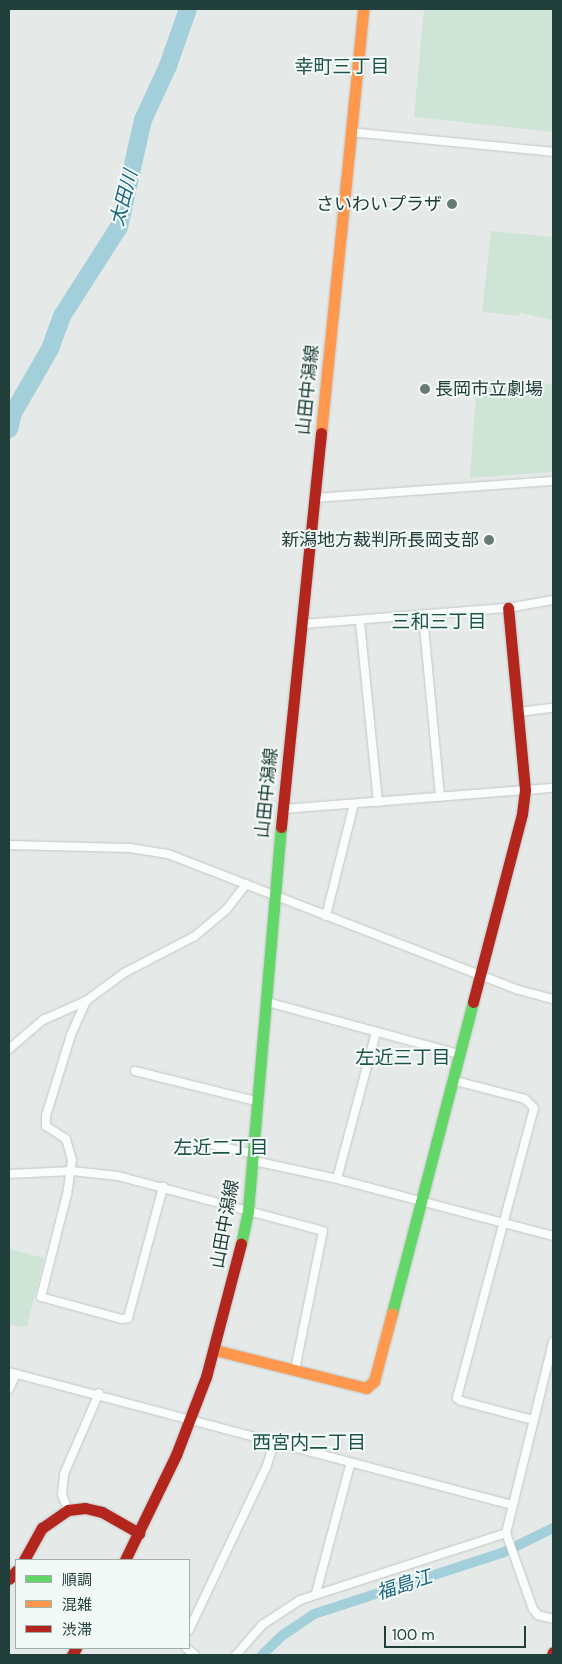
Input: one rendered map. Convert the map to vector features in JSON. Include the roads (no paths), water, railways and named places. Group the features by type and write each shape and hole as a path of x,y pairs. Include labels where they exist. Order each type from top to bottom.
{"main road":[{"name":"山田中潟線","path":"126,1559 191,1419 216,1350 248,1210 259,1102 275,896 363,9"},
{"path":"216,1350 366,1388 374,1381 522,814 525,790 508,608"},
{"path":"25,1559 42,1528 54,1517 68,1510 85,1508 102,1512 139,1533"}],"street":[{"path":"350,132 553,152"},
{"path":"315,498 553,480"},
{"path":"303,624 360,622 508,608 553,600"},
{"path":"423,616 440,796"},
{"path":"360,622 378,802"},
{"path":"518,712 553,708"},
{"path":"284,809 553,788"},
{"path":"326,916 354,804"},
{"path":"9,845 146,850 168,854 481,976 553,999"},
{"path":"9,1049 43,1020 86,1001 124,973 195,936 226,910 246,884"},
{"path":"86,1001 71,1035 46,1116 46,1126 66,1139 72,1171 41,1297 122,1319 128,1318 164,1187"},
{"path":"267,1002 458,1054"},
{"path":"337,1179 376,1032"},
{"path":"135,1071 259,1102"},
{"path":"452,1080 525,1099 534,1108 457,1398 461,1402 534,1420"},
{"path":"200,1142 419,1203 553,1236"},
{"path":"9,1174 72,1171 118,1176 323,1231 295,1370"},
{"path":"553,1342 512,1505 508,1536 533,1609 538,1615 553,1619"},
{"path":"9,1389 12,1373 99,1393 350,1465 512,1505"},
{"path":"68,1510 62,1494 64,1474 99,1393"},
{"path":"190,1628 266,1468 274,1443"},
{"path":"316,1593 350,1465"},
{"path":"236,1655 252,1634 274,1615 316,1593 508,1536"}],"waterway":[{"name":"太田川","path":"9,429 13,413 50,349 62,316 119,227 143,120 168,66 188,9"},
{"name":"福島江","path":"262,1655 283,1635 314,1614 502,1553 553,1528"}],"place":[{"name":"さいわいプラザ","path":"452,204"},
{"name":"長岡市立劇場","path":"425,389"},
{"name":"新潟地方裁判所長岡支部","path":"489,540"}],"district":[{"name":"幸町三丁目","path":"342,67"},
{"name":"三和三丁目","path":"439,622"},
{"name":"左近三丁目","path":"403,1058"},
{"name":"左近二丁目","path":"221,1148"},
{"name":"西宮内二丁目","path":"309,1443"}]}
